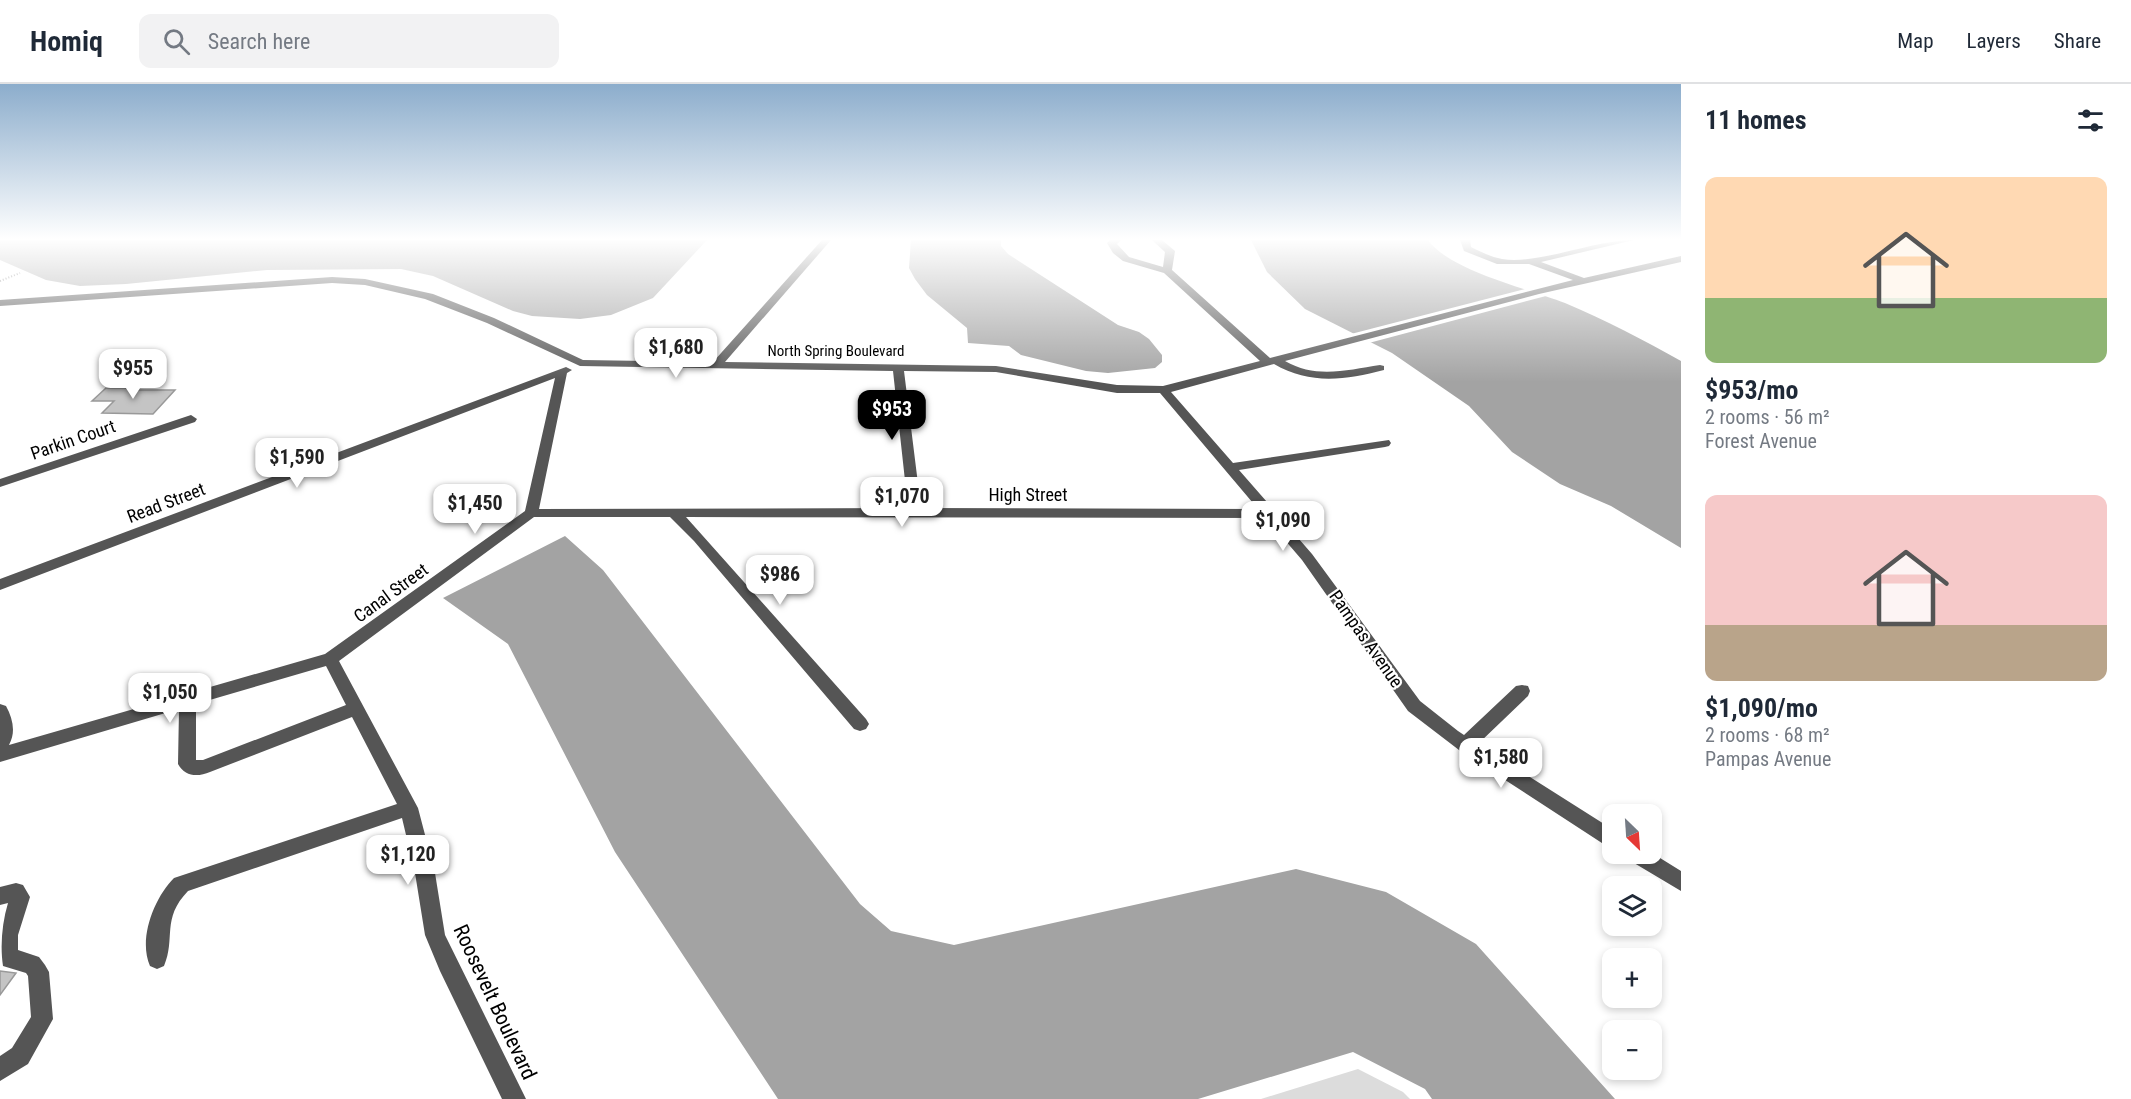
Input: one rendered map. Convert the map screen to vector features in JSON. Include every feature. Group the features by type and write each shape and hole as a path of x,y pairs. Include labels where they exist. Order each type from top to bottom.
{"street":[{"name":"North Spring Boulevard","path":"0,303 226,287"},
{"name":"North Spring Boulevard","path":"400,287 449,304 580,363 996,369 1117,389 1163,390 1555,287"},
{"path":"717,365 785,287"},
{"path":"1186,287 1272,361 1305,376 1320,377 1380,368"},
{"name":"Read Street","path":"0,585 562,372 580,363"},
{"path":"898,366 915,512"},
{"path":"531,513 562,372"},
{"name":"Pampas Avenue","path":"1163,390 1273,514 1319,572 1414,706 1465,745 1602,833"},
{"name":"Parkin Court","path":"0,483 191,419"},
{"path":"1231,467 1385,442"},
{"name":"High Street","path":"531,513 1273,514"},
{"name":"Canal Street","path":"0,755 330,659 531,513"},
{"path":"674,513 699,538 860,724"},
{"name":"Roosevelt Boulevard","path":"330,659 409,808 425,873 435,935 514,1099"},
{"path":"1465,745 1522,691"},
{"path":"188,700 187,764 193,768 204,767 357,708"},
{"path":"0,711 6,730 6,736 0,745"},
{"path":"157,958 158,931 164,909 171,892 181,884 409,808"},
{"path":"1652,864 1681,882"},
{"path":"0,896 16,892 20,897 18,909 8,932 6,948 10,959 32,964 38,972 42,1018 20,1056 0,1070"}],"shaded area":[{"path":"459,287 663,287 653,298 611,315 580,319 532,316 513,311"},
{"path":"921,287 1060,287 1118,325 1139,332 1149,339 1162,355 1162,362 1155,368 1108,373 1086,371 1021,355 1009,346 968,343 967,328 927,295"},
{"path":"1283,287 1519,287 1595,316 1681,361 1681,548 1611,506 1560,484 1512,452 1469,406 1392,353 1305,309"},
{"path":"565,536 603,570 860,904 891,931 954,945 1296,869 1386,892 1476,944 1615,1099 1432,1099 1425,1089 1353,1052 1198,1099 778,1099 615,852 508,644 443,598"},
{"path":"1358,1069 1403,1092 1410,1099 1261,1099"}],"pier":[{"path":"1529,288 1546,296 1365,344 1347,335"}],"building":[{"path":"106,388 175,390 153,414 102,413 114,401 92,401"},
{"path":"0,971 16,973 0,995"}]}
